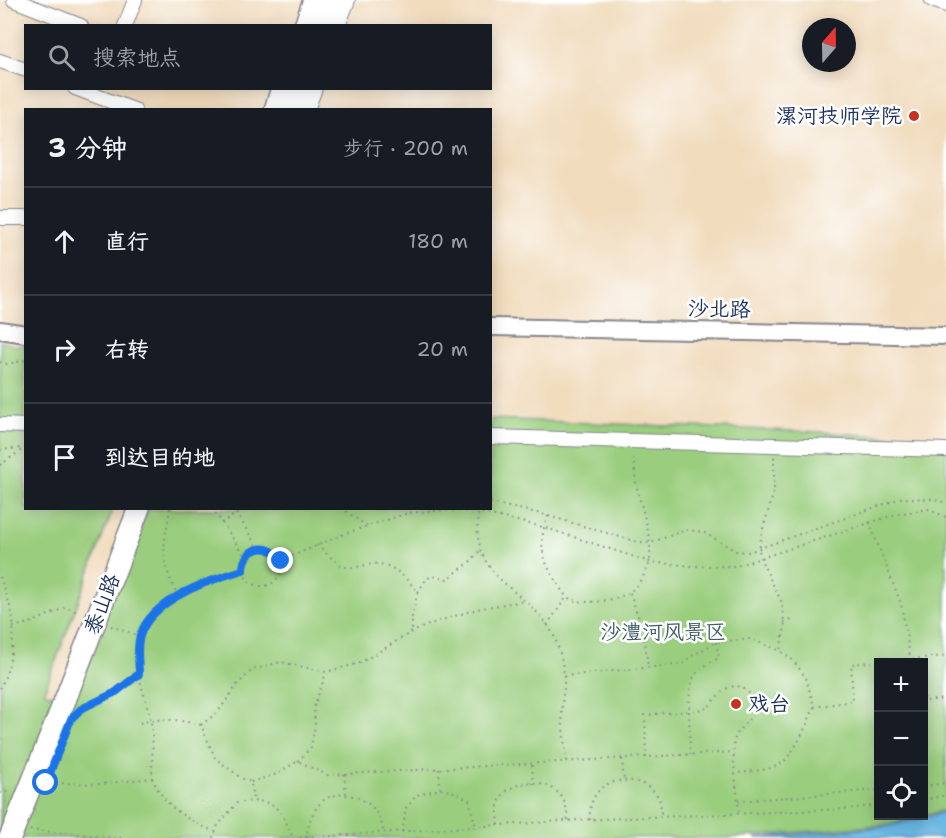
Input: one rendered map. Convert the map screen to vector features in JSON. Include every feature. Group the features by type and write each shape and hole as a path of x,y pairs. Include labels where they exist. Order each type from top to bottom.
{"main road":[{"path":"305,24 314,0"},
{"path":"324,24 333,0"},
{"path":"276,108 281,90"},
{"path":"292,108 298,90"},
{"name":"泰山路","path":"65,703 85,615 125,510"},
{"name":"泰山路","path":"65,703 138,510"},
{"path":"0,829 65,703"},
{"path":"10,838 65,703"}],"street":[{"path":"14,0 76,24"},
{"path":"126,24 135,0"},
{"path":"339,24 348,0"},
{"path":"932,0 946,5"},
{"path":"0,61 24,69"},
{"path":"80,90 129,108"},
{"path":"308,108 314,90"},
{"path":"0,218 24,218"},
{"name":"沙北路","path":"492,327 946,336"},
{"path":"0,330 24,334"},
{"path":"0,425 24,426"},
{"path":"492,437 946,450"}],"path":[{"path":"0,362 7,364 24,360"},
{"path":"548,516 543,527 542,552 547,567 567,597 579,601 605,601 630,593 650,562 650,543 636,483 632,441"},
{"path":"774,445 774,491 759,550 761,560 781,601 784,622 780,651"},
{"path":"0,450 24,447"},
{"path":"0,465 24,448"},
{"path":"492,503 548,516 634,541 650,543 686,530 703,532 736,551 749,552 900,498 935,499 946,503"},
{"path":"170,510 163,558 168,576 178,596"},
{"path":"213,510 246,558"},
{"path":"234,510 258,548"},
{"path":"344,510 367,525"},
{"path":"281,561 367,525 408,513 445,510 478,510 543,527 650,562 692,566 736,566 761,560 897,514 928,510 946,517"},
{"path":"478,510 477,532 481,549 497,577 547,625 555,638 564,676 562,707 567,763"},
{"path":"221,523 236,513"},
{"path":"869,522 902,604 911,658"},
{"path":"317,545 344,567 357,567 375,562 388,565 418,591"},
{"path":"258,548 270,549 281,561 279,578 264,587 248,581 243,570 246,558 258,548"},
{"path":"412,632 411,615 418,591 427,578 437,576 447,579 469,563 481,549"},
{"path":"214,831 186,819 159,794 152,778 151,720 139,674 140,636 152,616 178,596 210,580 243,570"},
{"path":"0,577 13,616 6,679 0,688"},
{"path":"630,593 644,633 648,669"},
{"path":"547,625 567,597"},
{"path":"140,723 151,720 177,720 201,725 218,712 237,685 252,670 281,663 326,672 360,663 412,632 438,621 481,608 524,601"},
{"path":"13,627 33,622 66,607 85,615"},
{"path":"784,622 792,620"},
{"path":"111,626 140,636"},
{"path":"564,676 683,664 690,657 716,642 751,639 780,651 793,660 806,678 814,706 799,740 781,764 736,774"},
{"path":"690,755 689,711 692,678 703,666 719,657 716,642"},
{"path":"928,659 946,656"},
{"path":"814,706 853,701 851,664 874,663"},
{"path":"201,725 215,758 241,778 250,782 277,774 298,761 311,747 315,725 314,707 326,672"},
{"path":"65,703 81,709 116,692 139,674"},
{"path":"646,758 645,715 708,708 723,690 735,686 745,689 754,699 755,704 751,718 738,731 734,743 739,813"},
{"path":"928,701 946,699"},
{"path":"298,761 327,775 734,752"},
{"path":"622,759 624,780"},
{"path":"532,765 532,783"},
{"path":"439,769 440,789"},
{"path":"344,774 345,794"},
{"path":"46,783 102,784 152,778"},
{"path":"590,820 589,807 592,798 604,785 618,780 634,781 651,790 660,800 661,816"},
{"path":"250,782 253,800"},
{"path":"499,825 498,805 506,792 519,784 532,783 540,783 556,791 567,805 568,821"},
{"path":"928,785 946,783"},
{"path":"402,832 406,808 417,795 440,789 454,792 469,800 476,827"},
{"path":"738,801 874,790"},
{"path":"0,793 11,791"},
{"path":"306,838 308,821 317,805 330,796 345,794 361,799 374,808 384,833"},
{"path":"928,799 946,795"},
{"path":"213,838 214,831 226,813 237,803 253,800 270,803 284,814 293,838"},
{"path":"300,838 568,821 848,809 874,806"},
{"path":"30,830 121,838"}],"green space":[{"name":"沙澧河风景区","path":"0,341 15,346 24,345 24,510 113,510 44,692 59,698 148,510 492,510 492,419 820,432 946,441 946,810 928,814 928,658 874,658 874,820 905,820 883,825 729,838 0,838"}],"water":[{"path":"946,812 946,838 755,838 883,827 912,820 928,820 928,816"}],"place":[{"name":"漯河技师学院","path":"914,116"},
{"name":"戏台","path":"736,704"}],"route":[{"path":"46,783 71,719 81,709 116,692 139,674 140,636 152,616 174,598 210,580 243,570 244,562 253,550 270,549 281,561"}]}
